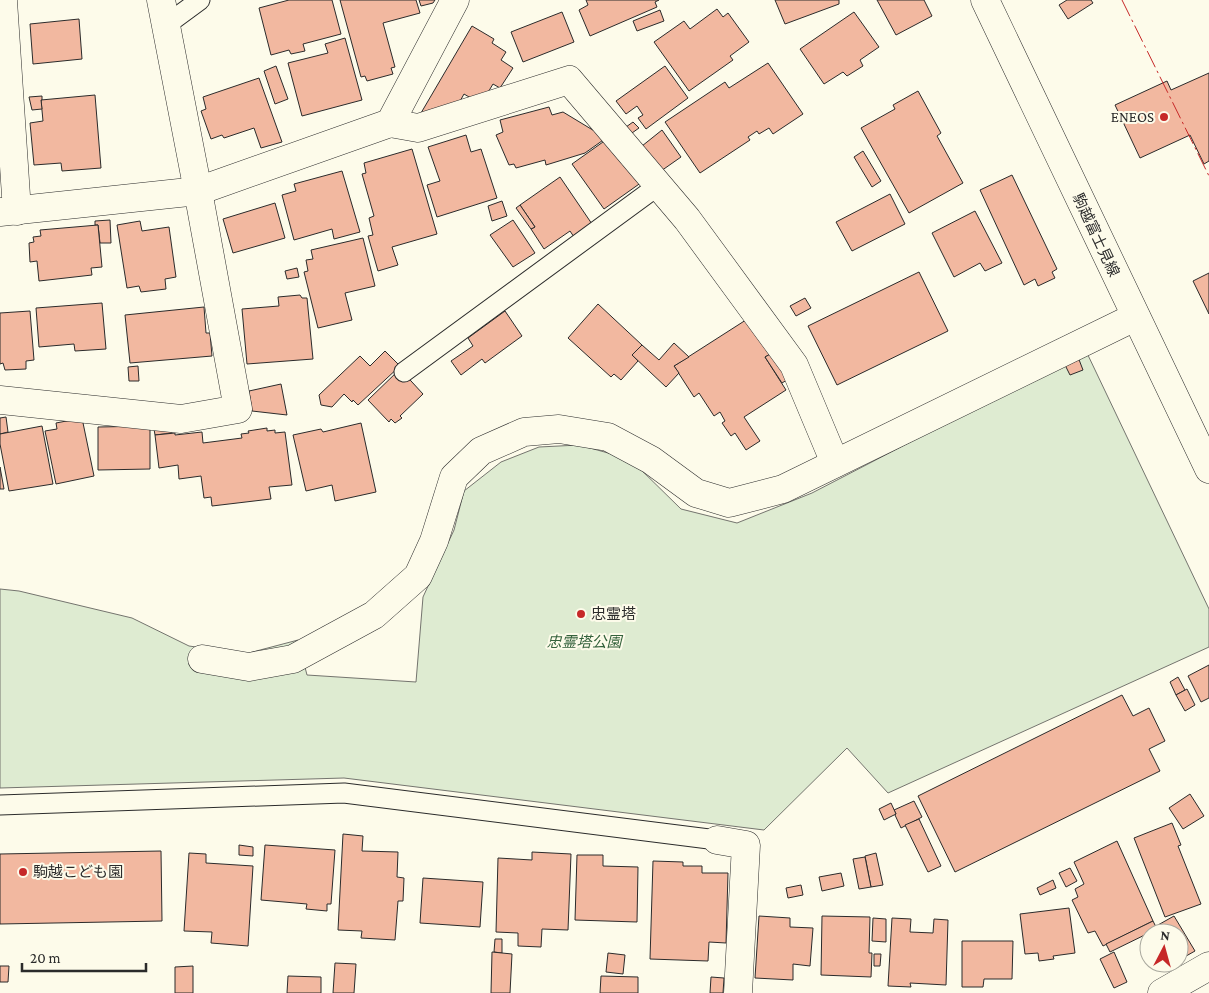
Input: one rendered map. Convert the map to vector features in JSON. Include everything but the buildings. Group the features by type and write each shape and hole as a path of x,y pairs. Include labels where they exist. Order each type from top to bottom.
{"street":[{"path":"390,123 455,0"},
{"name":"駒越富士見線","path":"985,0 1209,469"},
{"path":"3,1 8,211 198,191 390,123 418,128 569,80 687,219 794,365 835,463"},
{"path":"0,400 181,419 238,410 163,12"},
{"path":"202,660 249,667 293,659 374,615 418,576 434,542 454,477 481,451 524,432 559,429 608,437 651,460 696,493 729,502 783,489 1135,317"},
{"path":"717,840 746,845 738,993"},
{"path":"1162,993 1209,966"}],"lane":[{"path":"163,12 200,0"},
{"path":"404,372 659,185"},
{"path":"0,805 344,793 717,840"}],"green space":[{"name":"忠霊塔公園","path":"1086,351 1209,609 1209,647 888,793 847,748 764,830 344,778 0,788 0,589 19,591 132,618 189,646 245,654 298,640 307,675 416,682 423,597 454,530 464,491 501,462 539,447 579,445 630,459 681,509 737,523 812,493"}],"power":[{"path":"1122,0 1209,176"}],"place":[{"name":"ENEOS","path":"1164,117"},
{"name":"忠霊塔","path":"581,614"},
{"name":"駒越こども園","path":"23,872"}]}
